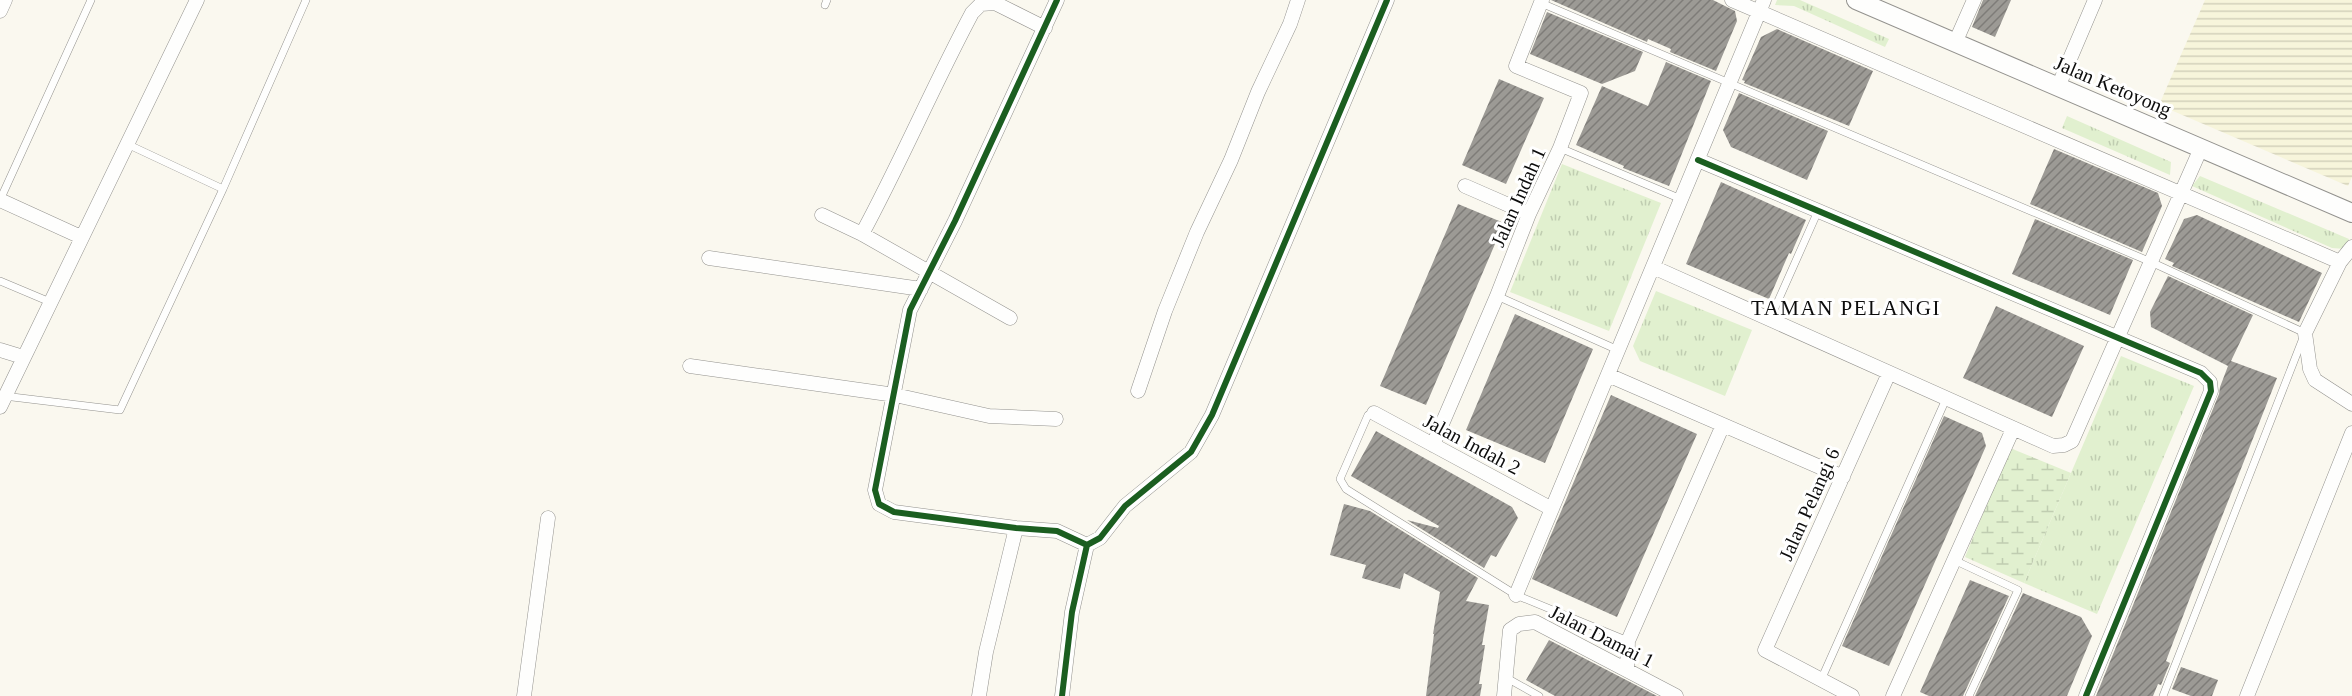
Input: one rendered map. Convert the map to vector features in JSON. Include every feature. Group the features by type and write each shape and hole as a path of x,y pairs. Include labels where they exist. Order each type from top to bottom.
{"street":[{"path":"0,11 5,0"},
{"path":"2,401 197,0"},
{"path":"1058,0 910,310 875,490 879,504 894,512 1057,531 1087,545"},
{"path":"1138,391 1165,311 1197,232 1231,160 1258,92 1290,24 1298,0"},
{"path":"1062,696 1072,612 1087,545 1100,538 1125,506 1191,452 1212,415 1387,0"},
{"path":"1732,0 1762,6 2340,262"},
{"name":"Jalan Ketoyong","path":"1856,0 2352,213"},
{"path":"1955,43 1974,0"},
{"path":"2058,87 2095,0"},
{"name":"Jalan Indah 1","path":"1433,445 1497,296 1528,214 1560,148 1581,93 1516,66 1542,1"},
{"path":"862,234 896,171 931,93 972,14 981,4 995,3 1045,28"},
{"path":"1516,595 1762,6"},
{"path":"1653,267 2053,446 2072,441 2201,148"},
{"path":"1698,159 2201,373 2210,382 2211,391 2086,696"},
{"path":"1465,186 1528,214"},
{"path":"0,200 81,237"},
{"path":"822,215 862,234 1010,318"},
{"path":"2352,248 2340,262 2306,333 2310,369 2315,380 2352,404"},
{"path":"709,258 921,289"},
{"path":"0,350 23,357"},
{"path":"690,366 895,395 989,416 1056,418"},
{"name":"Jalan Pelangi 6","path":"1827,687 1765,650 1889,374"},
{"path":"1608,375 1843,477"},
{"name":"Jalan Indah 2","path":"1374,413 1552,509"},
{"path":"1627,670 1628,641 1723,425"},
{"path":"1893,696 1956,561 2013,429"},
{"path":"2247,696 2352,433"},
{"path":"524,696 548,518"},
{"path":"979,696 986,652 1016,528"},
{"name":"Jalan Damai 1","path":"1505,677 1510,630 1519,624 1535,622 1676,696"},
{"path":"1504,696 1505,677"},
{"path":"1827,687 1852,696"}],"lane":[{"path":"0,200 91,0"},
{"path":"2,401 120,410 223,189 306,0"},
{"path":"1542,1 2151,262 2306,333 2163,696"},
{"path":"127,144 223,189"},
{"path":"1560,148 1681,199"},
{"path":"1770,320 1818,211"},
{"path":"0,281 50,302"},
{"path":"1497,296 1618,350"},
{"path":"1827,687 1946,399"},
{"path":"1374,413 1368,415 1340,479 1342,484 1516,595 1628,641"},
{"path":"1956,561 2018,590 1969,696"},
{"path":"1505,677 1539,696"}],"shaded area":[{"path":"2205,0 2352,0 2352,177 2348,186 2159,105"}],"green space":[{"path":"1777,0 1800,0 1889,39 1885,47 1794,6 1775,5"},
{"path":"2067,116 2171,162 2170,175 2062,128"},
{"path":"1562,164 1661,203 1609,331 1510,292"},
{"path":"2200,176 2349,239 2345,249 2332,248 2192,186"},
{"path":"1656,291 1752,330 1725,396 1640,361 1633,346"},
{"path":"2121,356 2194,386 2097,614 2024,583"},
{"path":"2010,448 2071,473 2024,583 1965,557"}],"building":[{"path":"1551,0 1713,0 1735,11 1737,21 1716,71 1670,52 1671,49 1648,39 1647,42"},
{"path":"1983,0 2011,0 1995,37 1972,27"},
{"path":"1547,12 1643,52 1635,71 1602,84 1530,54"},
{"path":"1777,29 1873,71 1849,126 1744,83 1745,81 1742,80 1761,37"},
{"path":"1666,62 1711,81 1669,186 1623,168 1624,166 1576,145 1602,86 1648,106"},
{"path":"1499,79 1544,98 1506,184 1462,165"},
{"path":"1739,93 1828,131 1807,180 1731,147 1723,130"},
{"path":"2054,149 2158,193 2162,206 2142,252 2030,204"},
{"path":"1721,182 1806,220 1769,299 1686,264"},
{"path":"1458,204 1504,223 1426,405 1380,386"},
{"path":"2197,215 2322,273 2299,322 2172,266 2174,263 2165,259 2184,219"},
{"path":"2035,219 2133,260 2110,315 2012,274"},
{"path":"2168,276 2253,315 2231,361 2277,378 2166,661 2170,663 2161,685 2158,684 2153,696 2096,696 2219,394 2228,366 2151,327 2150,312"},
{"path":"1996,306 2084,346 2052,417 1963,378"},
{"path":"1515,314 1593,349 1545,463 1466,430"},
{"path":"1611,395 1697,434 1617,617 1532,579"},
{"path":"1944,416 1982,433 1986,446 1889,666 1842,646"},
{"path":"1376,431 1512,507 1518,518 1496,557 1491,555 1484,568 1407,520 1438,528 1439,526 1351,476"},
{"path":"1344,504 1370,511 1478,578 1466,601 1489,605 1482,645 1485,645 1479,684 1482,684 1480,696 1426,696 1440,592 1404,573 1400,589 1362,578 1366,565 1330,555"},
{"path":"1970,580 2009,596 1963,696 1929,696 1920,692"},
{"path":"2023,593 2081,617 2092,636 2067,696 1975,696"},
{"path":"1549,640 1657,696 1555,696 1526,680"},
{"path":"2181,667 2218,680 2212,696 2191,696 2172,689"}],"cycle path":[{"path":"1057,0 955,221 910,310 875,490 879,504 894,512 1057,531 1087,545"},
{"path":"1062,696 1072,612 1087,545 1100,538 1125,506 1191,452 1212,415 1387,0"},
{"path":"1698,160 2201,373 2210,382 2211,391 2086,696"}],"district":[{"name":"TAMAN PELANGI","path":"1846,308"}]}
